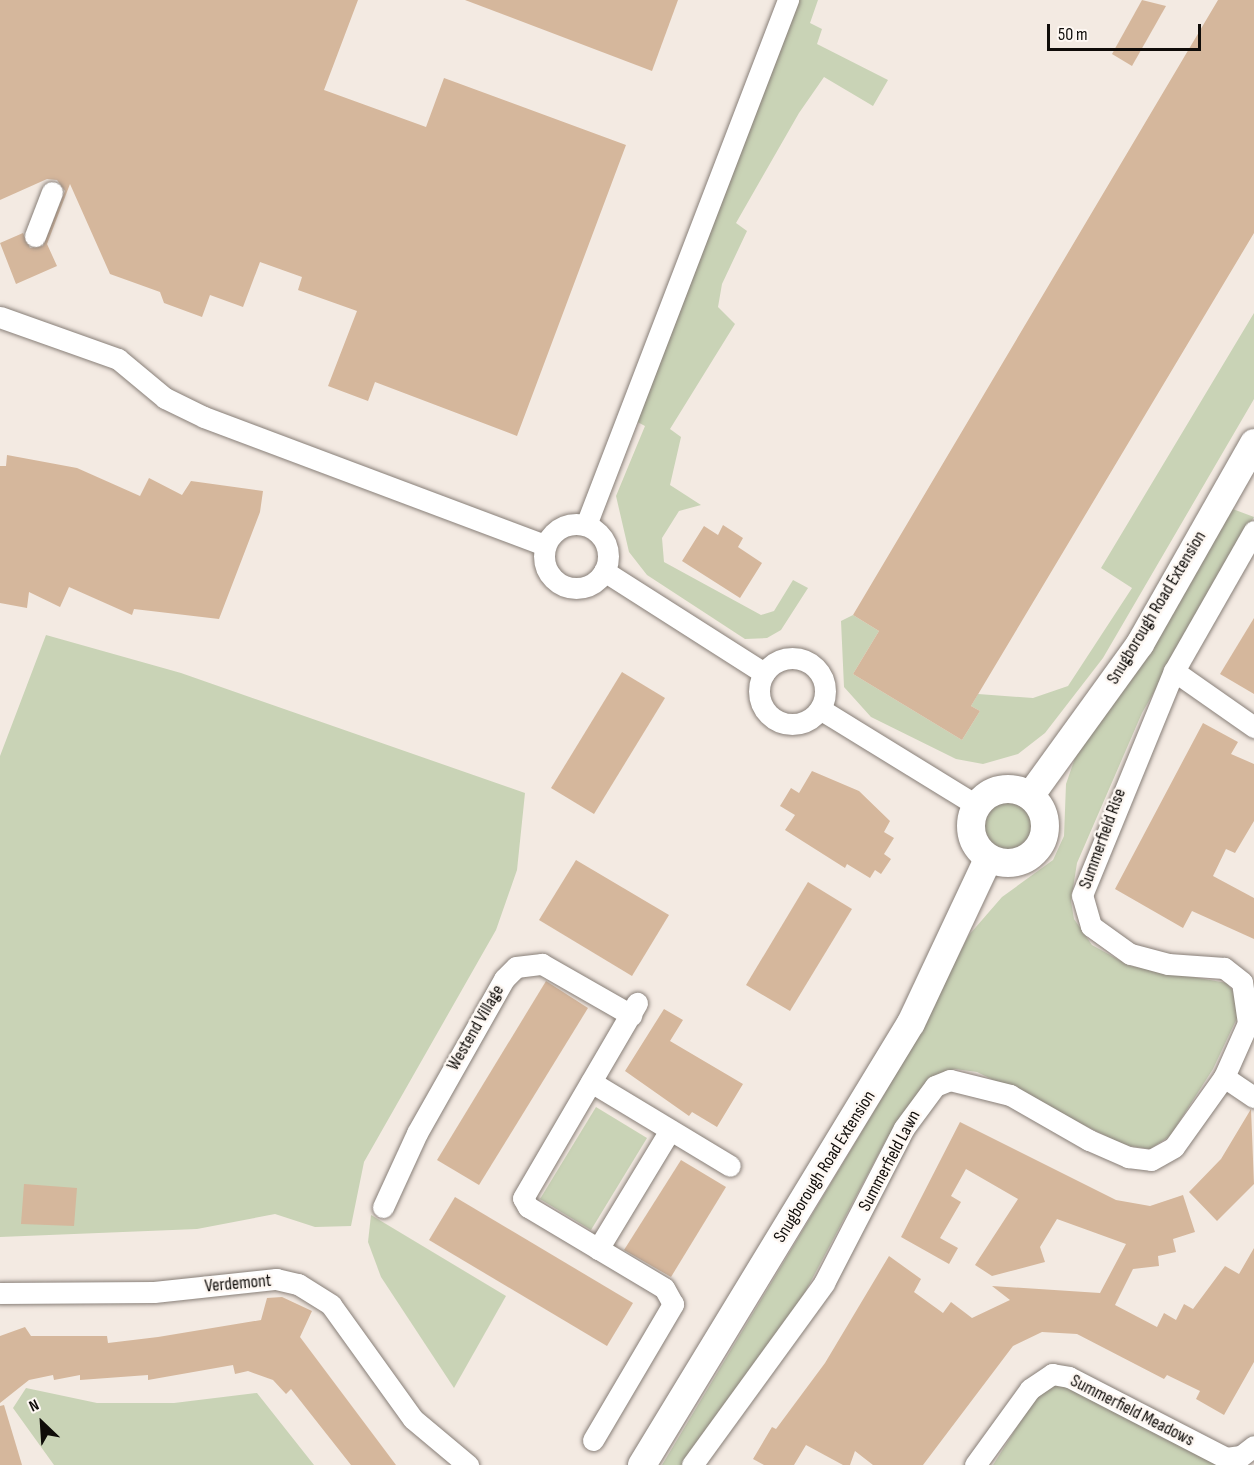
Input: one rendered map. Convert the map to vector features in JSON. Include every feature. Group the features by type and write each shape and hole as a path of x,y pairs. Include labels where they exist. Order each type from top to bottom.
{"main road":[{"name":"Snugborough Road Extension","path":"1030,796 1140,644 1254,443"},
{"path":"995,791 1030,796 1044,816 1044,835 1035,852 1013,864 988,859 973,840 976,805 995,791"},
{"name":"Snugborough Road Extension","path":"642,1465 911,1023 988,859"}],"street":[{"path":"586,525 788,0"},
{"path":"35,236 52,192"},
{"path":"0,317 118,359 165,398 204,417 545,545"},
{"path":"566,525 586,525 606,543 604,571 579,588 558,583 545,566 545,545 566,525"},
{"name":"Summerfield Rise","path":"1224,1077 1248,1023 1242,982 1224,968 1137,958 1105,939 1083,911 1087,873 1174,671 1254,531"},
{"path":"604,571 764,673"},
{"path":"783,659 806,661 824,683 820,709 801,723 771,717 760,698 764,673 783,659"},
{"path":"1174,671 1254,727"},
{"path":"820,709 976,805"},
{"name":"Westend Village","path":"383,1207 417,1133 504,979 516,967 542,964 634,1009 523,1198 528,1207 664,1288 673,1304 593,1440"},
{"path":"1224,1077 1254,1097"},
{"name":"Summerfield Lawn","path":"692,1465 824,1283 904,1128 935,1086 950,1080 1010,1095 1111,1150 1151,1160 1173,1147 1224,1077"},
{"path":"591,1082 730,1166"},
{"path":"598,1249 670,1130"},
{"name":"Verdemont","path":"0,1293 154,1292 276,1279 298,1284 331,1305 413,1419 468,1465"},
{"name":"Summerfield Meadows","path":"975,1465 1030,1389 1052,1374 1069,1377 1226,1458 1241,1456 1254,1446"}],"green space":[{"path":"788,0 818,0 810,23 822,29 817,44 888,80 873,106 824,77 799,113 736,223 747,231 722,284 718,307 735,324 670,429 681,437 670,485 701,505 679,511 662,538 664,562 761,615 774,611 793,580 808,588 781,630 767,638 745,639 647,575 629,552 616,496 645,426 628,417"},
{"path":"1254,313 1254,399 1103,658 1045,733 1018,754 983,764 956,759 871,717 844,687 841,621 853,615 879,631 853,674 962,740 980,711 971,706 978,694 1033,698 1068,686 1132,588 1101,568"},
{"path":"1230,508 1254,517 1142,713 1077,863 1071,901 1074,919 1092,945 1130,966 1227,983 1234,993 1237,1018 1213,1069 1170,1136 1150,1149 1124,1145 977,1072 955,1069 929,1078 887,1138 802,1298 682,1465 662,1465 885,1093 969,935 1002,897 1053,860 1064,836 1066,784 1075,758"},
{"path":"46,635 181,673 525,793 517,870 496,930 364,1162 351,1226 315,1227 275,1214 197,1229 0,1237 0,756"},
{"path":"1008,799 1018,801 1027,807 1033,816 1035,826 1033,836 1027,845 1018,851 1008,853 998,851 989,845 983,836 981,826 983,816 989,807 998,801"},
{"path":"596,1107 647,1138 591,1230 540,1199"},
{"path":"371,1215 506,1296 454,1388 381,1277 368,1242"},
{"path":"1053,1383 1075,1389 1218,1465 993,1465 1039,1392"},
{"path":"26,1388 97,1403 174,1403 257,1393 314,1465 54,1465 13,1408"}],"building":[{"path":"0,0 358,0 324,90 426,127 444,78 626,145 517,436 375,382 368,401 328,386 357,311 298,290 302,277 260,262 243,307 210,295 202,317 164,303 160,292 110,274 70,184 47,244 57,266 16,284 0,243 23,233 30,248 43,246 65,191 57,180 47,179 0,200"},
{"path":"465,0 678,0 652,71"},
{"path":"1142,0 1166,6 1132,66 1112,54"},
{"path":"1218,0 1254,0 1254,233 971,706 980,711 962,740 853,674 879,631 853,615"},
{"path":"7,455 77,468 140,496 149,478 182,495 191,481 263,491 260,512 219,619 134,609 132,615 69,587 60,607 29,592 27,608 0,603 0,466 6,466"},
{"path":"723,525 743,538 738,547 762,563 740,598 682,561 704,526 718,535"},
{"path":"1254,618 1254,694 1220,674"},
{"path":"622,672 665,698 594,814 551,788"},
{"path":"1203,723 1238,742 1231,754 1254,764 1254,821 1235,853 1226,849 1213,876 1254,898 1254,939 1192,911 1183,928 1115,889"},
{"path":"812,771 859,791 890,821 884,832 894,838 884,854 891,859 881,874 875,870 870,878 847,864 845,868 785,830 795,815 780,806 791,788 799,793"},
{"path":"576,860 669,915 632,976 539,920"},
{"path":"808,882 852,909 790,1011 746,985"},
{"path":"546,981 588,1008 479,1185 437,1160"},
{"path":"664,1009 683,1020 670,1041 743,1084 717,1127 692,1112 689,1116 625,1071"},
{"path":"1251,1109 1254,1184 1217,1221 1189,1192 1221,1159"},
{"path":"960,1122 1116,1200 1150,1206 1183,1195 1195,1232 1173,1239 1176,1252 1158,1256 1159,1266 1133,1269 1115,1305 1157,1327 1164,1313 1176,1320 1184,1304 1193,1309 1225,1266 1239,1274 1254,1248 1254,1362 1224,1415 1196,1399 1200,1391 1167,1375 1164,1379 1077,1334 1042,1332 1013,1346 923,1465 873,1465 855,1451 850,1465 843,1465 806,1445 794,1465 764,1465 753,1459 772,1427 776,1429 825,1363 889,1256 921,1279 914,1292 943,1313 951,1302 972,1318 1010,1300 992,1286 1100,1293 1126,1244 1057,1219 1040,1247 1045,1262 992,1276 975,1265 1018,1199 966,1169 951,1196 961,1202 940,1238 958,1248 949,1264 901,1237"},
{"path":"681,1160 726,1187 671,1277 624,1250"},
{"path":"24,1184 77,1188 74,1226 21,1224"},
{"path":"455,1197 633,1303 607,1346 429,1240"},
{"path":"282,1297 312,1311 300,1337 396,1465 351,1465 291,1389 286,1394 273,1380 248,1371 235,1374 233,1365 148,1380 148,1375 80,1380 80,1375 54,1380 53,1375 29,1380 0,1403 0,1336 25,1327 31,1336 107,1336 108,1343 158,1337 261,1320 267,1298"},
{"path":"4,1405 22,1465 0,1465 0,1406"}]}
